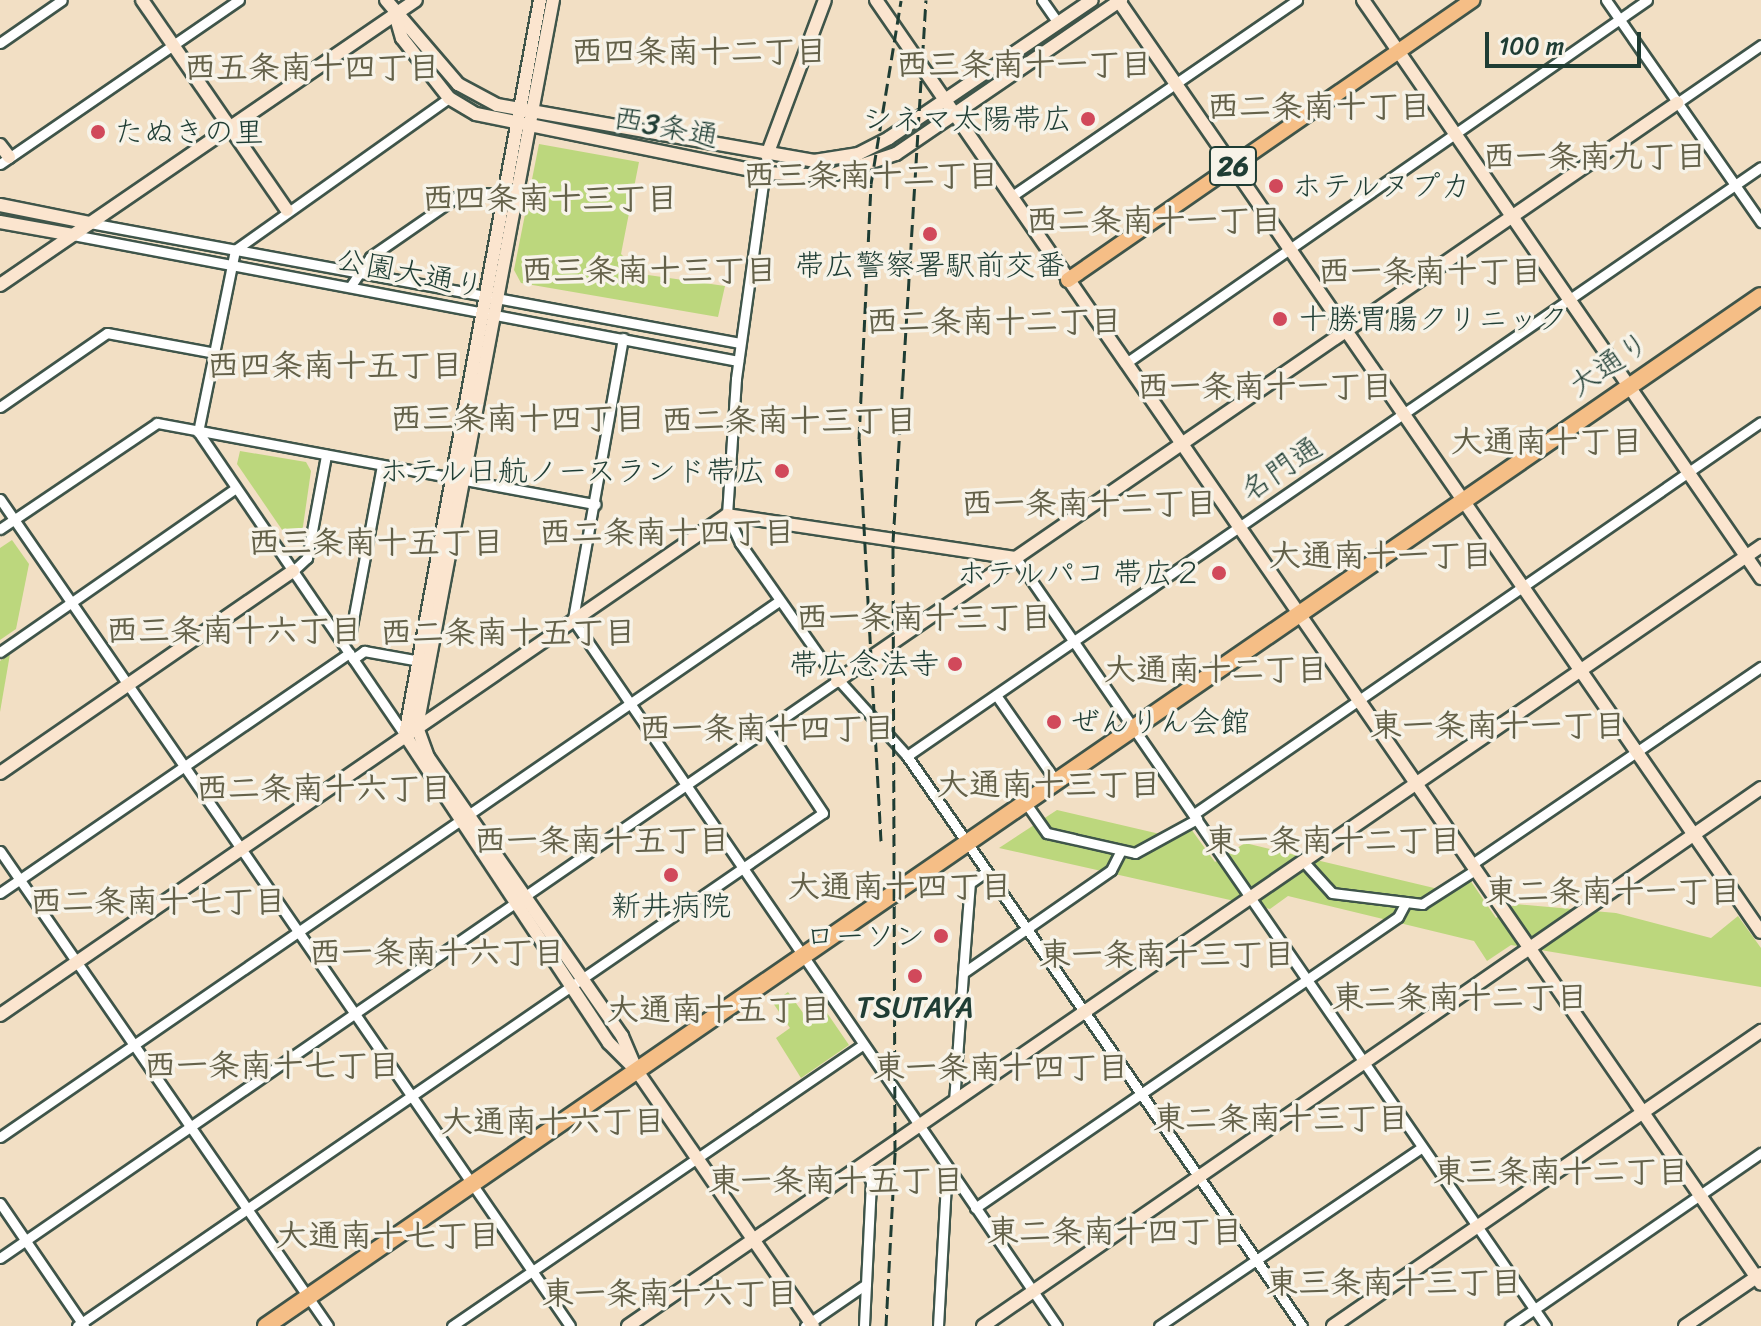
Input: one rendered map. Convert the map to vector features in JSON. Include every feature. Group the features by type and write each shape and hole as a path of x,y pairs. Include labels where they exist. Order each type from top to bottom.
{"highway":[{"name":"大通り","path":"266,1326 1761,296"}],"main road":[{"name":"26","path":"1068,280 1473,0"}],"street":[{"path":"0,43 62,0"},
{"path":"142,0 287,210"},
{"path":"0,145 4,161 239,0"},
{"path":"386,0 458,84 527,111 814,161 858,154 945,100 1092,0"},
{"path":"0,285 416,0"},
{"path":"527,111 540,0"},
{"path":"405,735 414,660 455,479 487,312 483,296 501,194 523,127 553,0"},
{"path":"825,0 767,155 740,343 727,515 779,601 837,681 907,756 1302,1326"},
{"path":"876,0 1759,1278 1685,1326"},
{"path":"1042,0 1058,23"},
{"path":"1119,0 1693,834 1756,914 1761,932"},
{"name":"西3条通","path":"395,14 402,38 449,98 523,127 765,173 855,172 955,114 1119,0"},
{"path":"1012,196 1297,0"},
{"path":"1363,0 1761,578"},
{"path":"1606,0 1761,222"},
{"path":"1126,363 1647,0"},
{"path":"0,1258 1761,45"},
{"path":"449,98 287,210 235,250 198,432 810,1325 866,1284"},
{"path":"487,312 497,299 523,127"},
{"name":"名門通","path":"907,756 1761,167"},
{"path":"350,287 355,272 464,192 501,194"},
{"path":"0,205 89,223"},
{"path":"0,222 73,235"},
{"name":"公園大通り","path":"89,223 740,343"},
{"name":"公園大通り","path":"73,235 738,361"},
{"path":"0,407 107,333 215,353"},
{"path":"623,338 573,620 684,787 1057,1326"},
{"path":"1025,802 1047,833 1121,850 1151,848 1761,422"},
{"path":"0,529 151,424 596,504"},
{"path":"0,773 293,571 307,558 326,455"},
{"path":"339,638 351,631 382,465"},
{"path":"455,479 417,727 428,757 464,817"},
{"path":"0,652 236,488"},
{"path":"0,499 570,1326"},
{"path":"0,1015 727,515 1016,558 1546,1326"},
{"path":"628,1326 1761,546"},
{"path":"0,1137 779,601"},
{"path":"0,893 351,656 364,651 414,660"},
{"path":"1303,861 1332,893 1422,904 1761,667"},
{"path":"996,695 1056,781"},
{"path":"0,1203 81,1325 823,813 767,729"},
{"path":"983,1326 1761,788"},
{"path":"963,973 1111,870 1121,850"},
{"path":"0,851 328,1326"},
{"path":"954,1102 970,883 986,872"},
{"path":"975,1208 1398,917 1406,902"},
{"path":"1333,1326 1761,1031"},
{"path":"452,1326 696,1156 863,1045"},
{"path":"1159,1326 1422,1147"},
{"path":"1510,1326 1761,1153"},
{"path":"863,1164 871,1182 864,1326"},
{"path":"938,1326 947,1166"}],"green space":[{"path":"539,144 639,162 621,254 641,274 725,286 718,317 521,283 514,270"},
{"path":"240,451 306,462 311,471 301,540 289,540 237,464"},
{"path":"12,540 29,564 16,629 0,640 0,548"},
{"path":"10,654 0,712 0,661"},
{"path":"1057,810 1177,838 1191,829 1215,862 1245,843 1451,892 1470,880 1496,918 1515,904 1616,913 1711,938 1738,916 1761,948 1761,987 1511,945 1487,961 1474,941 1288,896 1270,909 999,848"},
{"path":"788,992 806,1017 823,1007 849,1045 801,1078 776,1038 790,1028 773,1003"}],"railway":[{"path":"881,841 859,439 871,184 901,0"},
{"path":"886,1326 895,1152 893,542 926,0"}],"place":[{"name":"シネマ太陽帯広","path":"1088,119"},
{"name":"たぬきの里","path":"98,132"},
{"name":"ホテルヌプカ","path":"1276,186"},
{"name":"帯広警察署駅前交番","path":"930,234"},
{"name":"十勝胃腸クリニック","path":"1280,319"},
{"name":"ホテル日航ノースランド帯広","path":"782,471"},
{"name":"ホテルパコ 帯広２","path":"1219,573"},
{"name":"帯広念法寺","path":"955,664"},
{"name":"ぜんりん会館","path":"1054,722"},
{"name":"新井病院","path":"671,875"},
{"name":"ローソン","path":"941,936"},
{"name":"TSUTAYA","path":"915,976"}],"district":[{"name":"西四条南十二丁目","path":"699,52"},
{"name":"西三条南十一丁目","path":"1024,65"},
{"name":"西五条南十四丁目","path":"312,68"},
{"name":"西二条南十丁目","path":"1319,107"},
{"name":"西一条南九丁目","path":"1595,157"},
{"name":"西三条南十二丁目","path":"871,176"},
{"name":"西四条南十三丁目","path":"550,199"},
{"name":"西二条南十一丁目","path":"1154,221"},
{"name":"西三条南十三丁目","path":"649,271"},
{"name":"西一条南十丁目","path":"1430,272"},
{"name":"西二条南十二丁目","path":"994,322"},
{"name":"西四条南十五丁目","path":"335,366"},
{"name":"西一条南十一丁目","path":"1265,387"},
{"name":"西三条南十四丁目","path":"518,419"},
{"name":"西二条南十三丁目","path":"789,421"},
{"name":"大通南十丁目","path":"1547,442"},
{"name":"西一条南十二丁目","path":"1089,504"},
{"name":"西二条南十四丁目","path":"667,533"},
{"name":"西三条南十五丁目","path":"376,543"},
{"name":"大通南十一丁目","path":"1381,556"},
{"name":"西一条南十三丁目","path":"924,618"},
{"name":"西三条南十六丁目","path":"234,631"},
{"name":"西二条南十五丁目","path":"508,633"},
{"name":"大通南十二丁目","path":"1216,670"},
{"name":"東一条南十一丁目","path":"1498,726"},
{"name":"西一条南十四丁目","path":"767,729"},
{"name":"大通南十三丁目","path":"1049,785"},
{"name":"西二条南十六丁目","path":"324,789"},
{"name":"西一条南十五丁目","path":"602,841"},
{"name":"東一条南十二丁目","path":"1333,841"},
{"name":"大通南十四丁目","path":"900,887"},
{"name":"東二条南十一丁目","path":"1613,892"},
{"name":"西二条南十七丁目","path":"158,902"},
{"name":"西一条南十六丁目","path":"437,953"},
{"name":"東一条南十三丁目","path":"1167,955"},
{"name":"東二条南十二丁目","path":"1460,998"},
{"name":"大通南十五丁目","path":"719,1010"},
{"name":"西一条南十七丁目","path":"272,1066"},
{"name":"東一条南十四丁目","path":"1001,1068"},
{"name":"東二条南十三丁目","path":"1281,1119"},
{"name":"大通南十六丁目","path":"553,1122"},
{"name":"東三条南十二丁目","path":"1561,1172"},
{"name":"東一条南十五丁目","path":"836,1181"},
{"name":"東二条南十四丁目","path":"1115,1232"},
{"name":"大通南十七丁目","path":"388,1236"},
{"name":"東三条南十三丁目","path":"1394,1283"},
{"name":"東一条南十六丁目","path":"670,1294"}]}
